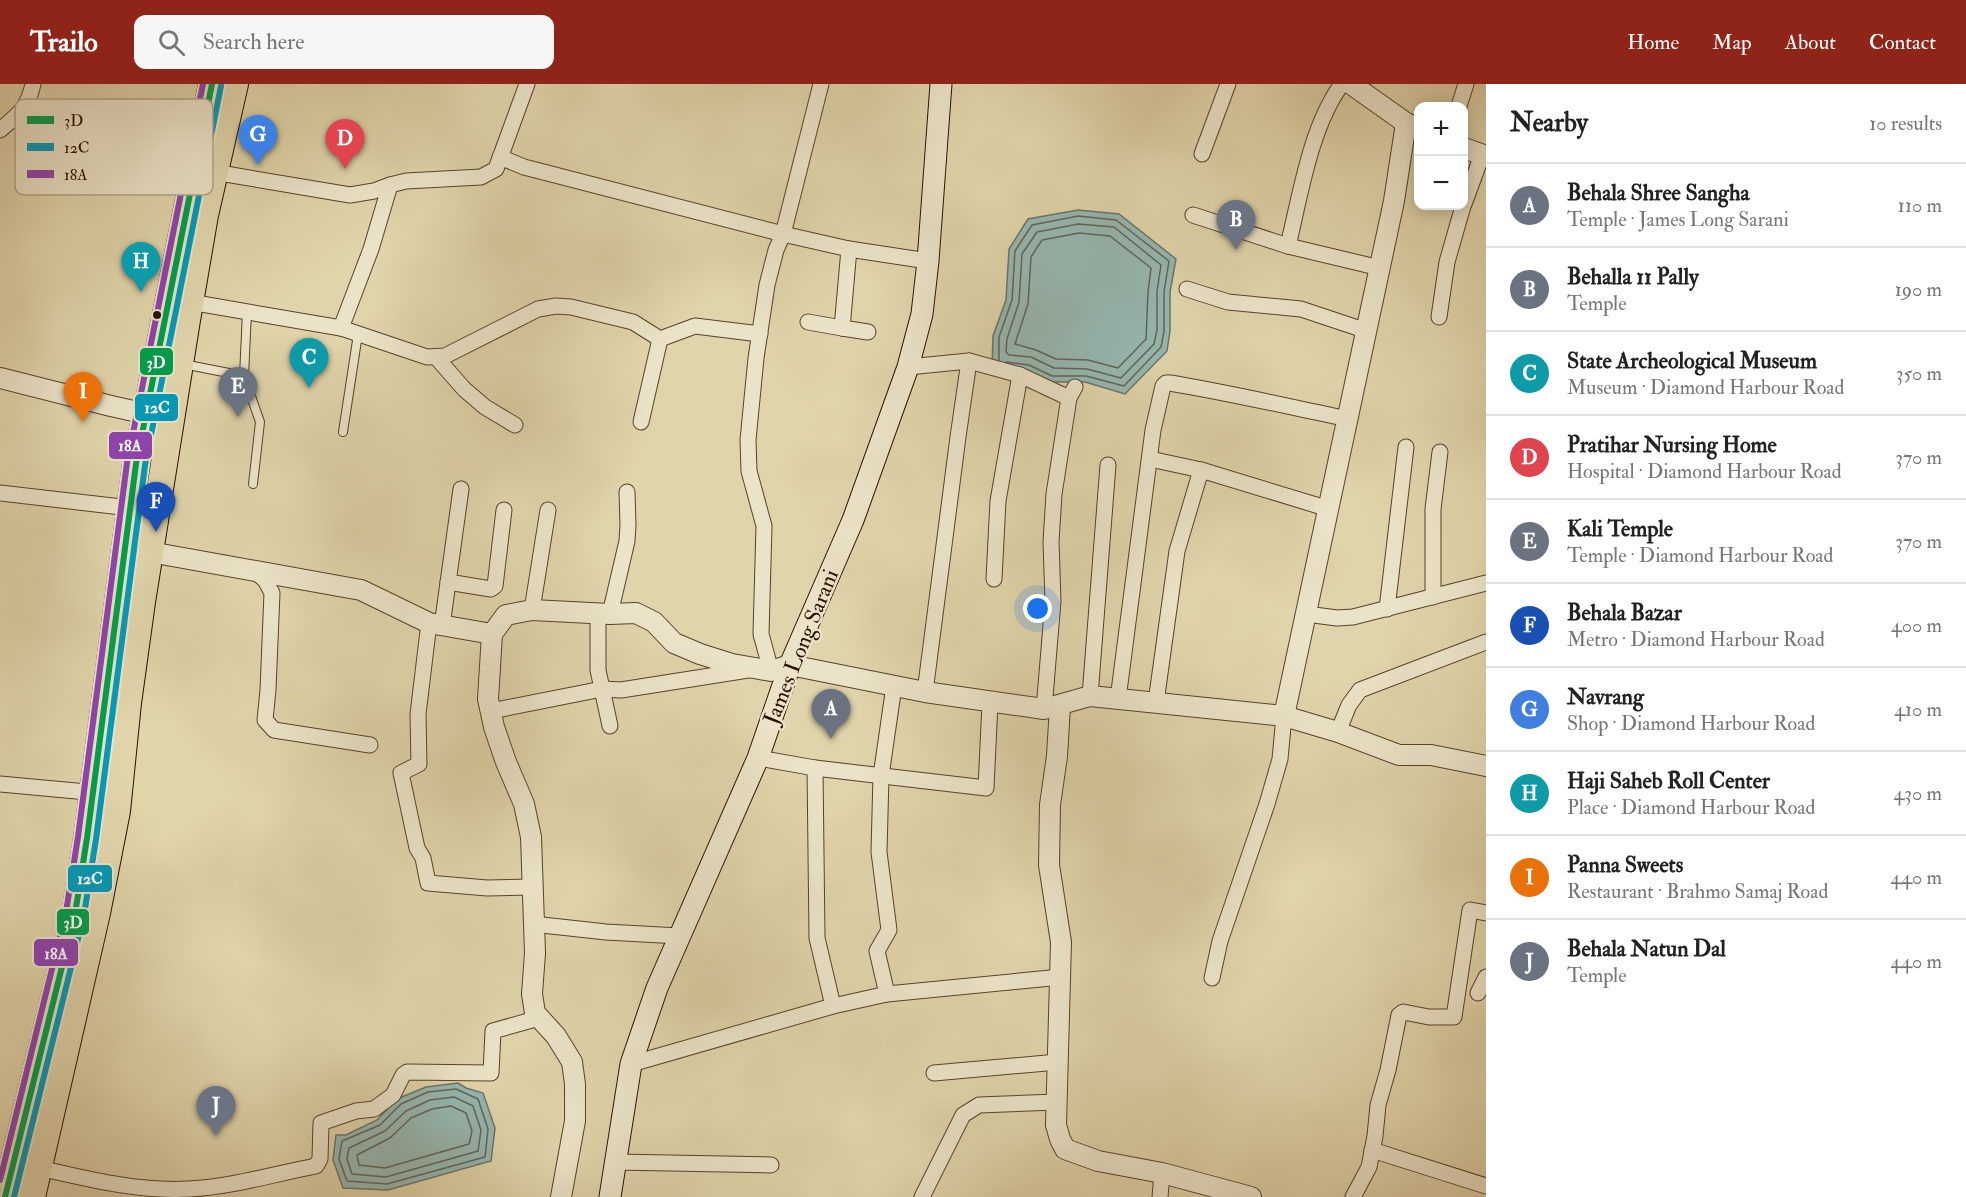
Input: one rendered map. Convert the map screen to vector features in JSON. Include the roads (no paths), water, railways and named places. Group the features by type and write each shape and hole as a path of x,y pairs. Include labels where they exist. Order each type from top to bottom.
{"highway":[{"path":"211,99 212,84"},
{"path":"213,147 235,84"},
{"path":"5,1197 75,914 136,464 199,195"},
{"path":"32,1197 97,913 117,811 128,703 150,552 206,215 206,195"}],"main road":[{"name":"James Long Sarani","path":"609,1197 632,1064 657,988 758,758 774,668 854,520 908,367 922,314 941,84"}],"street":[{"path":"30,99 33,84"},
{"path":"213,171 350,195 374,191 406,181 481,177 496,169 526,84"},
{"path":"774,668 761,634 764,526 749,471 750,416 767,285 776,250 783,234 821,84"},
{"path":"1202,154 1228,84"},
{"path":"1288,246 1312,152 1330,102 1342,84"},
{"path":"1212,978 1220,941 1280,759 1284,716 1412,126 1351,84"},
{"path":"1460,102 1466,84"},
{"path":"0,130 15,118"},
{"path":"1468,186 1477,153"},
{"path":"500,157 524,168 783,234 849,249 928,261"},
{"path":"341,328 371,249 390,185"},
{"path":"1439,317 1447,262 1462,210"},
{"path":"1193,215 1288,246 1380,268"},
{"path":"842,328 849,249"},
{"path":"1187,289 1228,302 1301,309 1367,331"},
{"path":"190,302 341,328 427,357 445,356 538,309 556,306 571,307 633,322 660,339"},
{"path":"808,322 868,332"},
{"path":"660,339 695,326 760,334"},
{"path":"640,422 660,339"},
{"path":"436,357 464,389 485,407 515,425"},
{"path":"908,367 969,361 1072,393 1054,494 1051,542 1052,707 1057,756 1050,805 1049,865 1061,942 1056,1125 1060,1139 1065,1149 1098,1161 1162,1173 1251,1197"},
{"path":"925,692 969,361"},
{"path":"994,579 998,501 1020,375"},
{"path":"0,378 147,414"},
{"path":"1118,699 1153,430 1160,392 1166,382 1206,388 1233,396 1349,419"},
{"path":"1387,609 1406,447"},
{"path":"1433,597 1433,509 1440,452"},
{"path":"1150,459 1201,470 1329,509"},
{"path":"1090,696 1108,465"},
{"path":"1156,702 1177,551 1201,470"},
{"path":"461,489 448,582 435,624 418,714 419,764 401,773 417,848 423,858 428,883 487,888 531,887"},
{"path":"610,726 597,654 604,614 627,541 627,492"},
{"path":"0,493 130,508"},
{"path":"448,582 491,589 495,586 504,510"},
{"path":"532,610 548,510"},
{"path":"150,552 361,590 435,624 492,634"},
{"path":"253,570 265,579 272,593 265,720 274,730 370,745"},
{"path":"1306,614 1346,618 1486,583"},
{"path":"561,1197 575,1121 575,1084 572,1062 556,1036 535,1013 532,994 535,953 531,837 524,804 506,762 488,699 492,634 506,615 532,610 604,614 636,613 654,622 674,643 732,664 894,686 990,703 1052,707 1090,696 1284,716 1338,732 1400,755 1431,755 1486,766"},
{"path":"1338,732 1349,705 1360,690 1486,642"},
{"path":"491,711 602,689 621,690 774,668"},
{"path":"887,994 877,951 889,930 879,852 881,776 894,686"},
{"path":"758,758 815,768 986,788 990,703"},
{"path":"815,768 817,938 833,1006"},
{"path":"0,784 93,794 119,790"},
{"path":"1353,1197 1369,1167 1378,1105 1399,1015 1409,1011 1429,1017 1454,1017 1470,910 1486,913"},
{"path":"533,924 606,932 679,936"},
{"path":"632,1064 833,1006 887,994 1061,977"},
{"path":"1478,993 1486,977"},
{"path":"39,1168 128,1192 218,1186 316,1166 320,1160 321,1123 356,1111 374,1109 393,1095 403,1075 407,1072 491,1073 493,1031 539,1018"},
{"path":"934,1073 1058,1062"},
{"path":"922,1197 963,1115 970,1109 979,1105 1057,1102"},
{"path":"1372,1150 1486,1186"},
{"path":"615,1162 771,1165"},
{"path":"1160,1197 1162,1173"}],"lane":[{"path":"247,312 244,376 260,422 253,484"},
{"path":"343,432 358,334"},
{"path":"181,363 244,376"}],"water":[{"path":"1078,210 1119,214 1176,259 1170,292 1170,331 1167,351 1125,394 1085,382 1051,382 992,366 993,336 1006,300 1009,249 1028,219"},
{"path":"458,1083 483,1093 495,1128 491,1161 388,1190 343,1188 333,1160 336,1135 346,1135 377,1120 397,1099 426,1087"}],"place":[{"name":"Navrang","path":"258,165"},
{"name":"Pratihar Nursing Home","path":"345,169"},
{"name":"Behalla 11 Pally","path":"1236,250"},
{"name":"Haji Saheb Roll Center","path":"141,292"},
{"name":"State Archeological Museum","path":"309,388"},
{"name":"Kali Temple","path":"238,417"},
{"name":"Panna Sweets","path":"83,422"},
{"name":"Behala Bazar","path":"156,532"},
{"name":"Behala Shree Sangha","path":"831,739"},
{"name":"Behala Natun Dal","path":"216,1136"}]}
